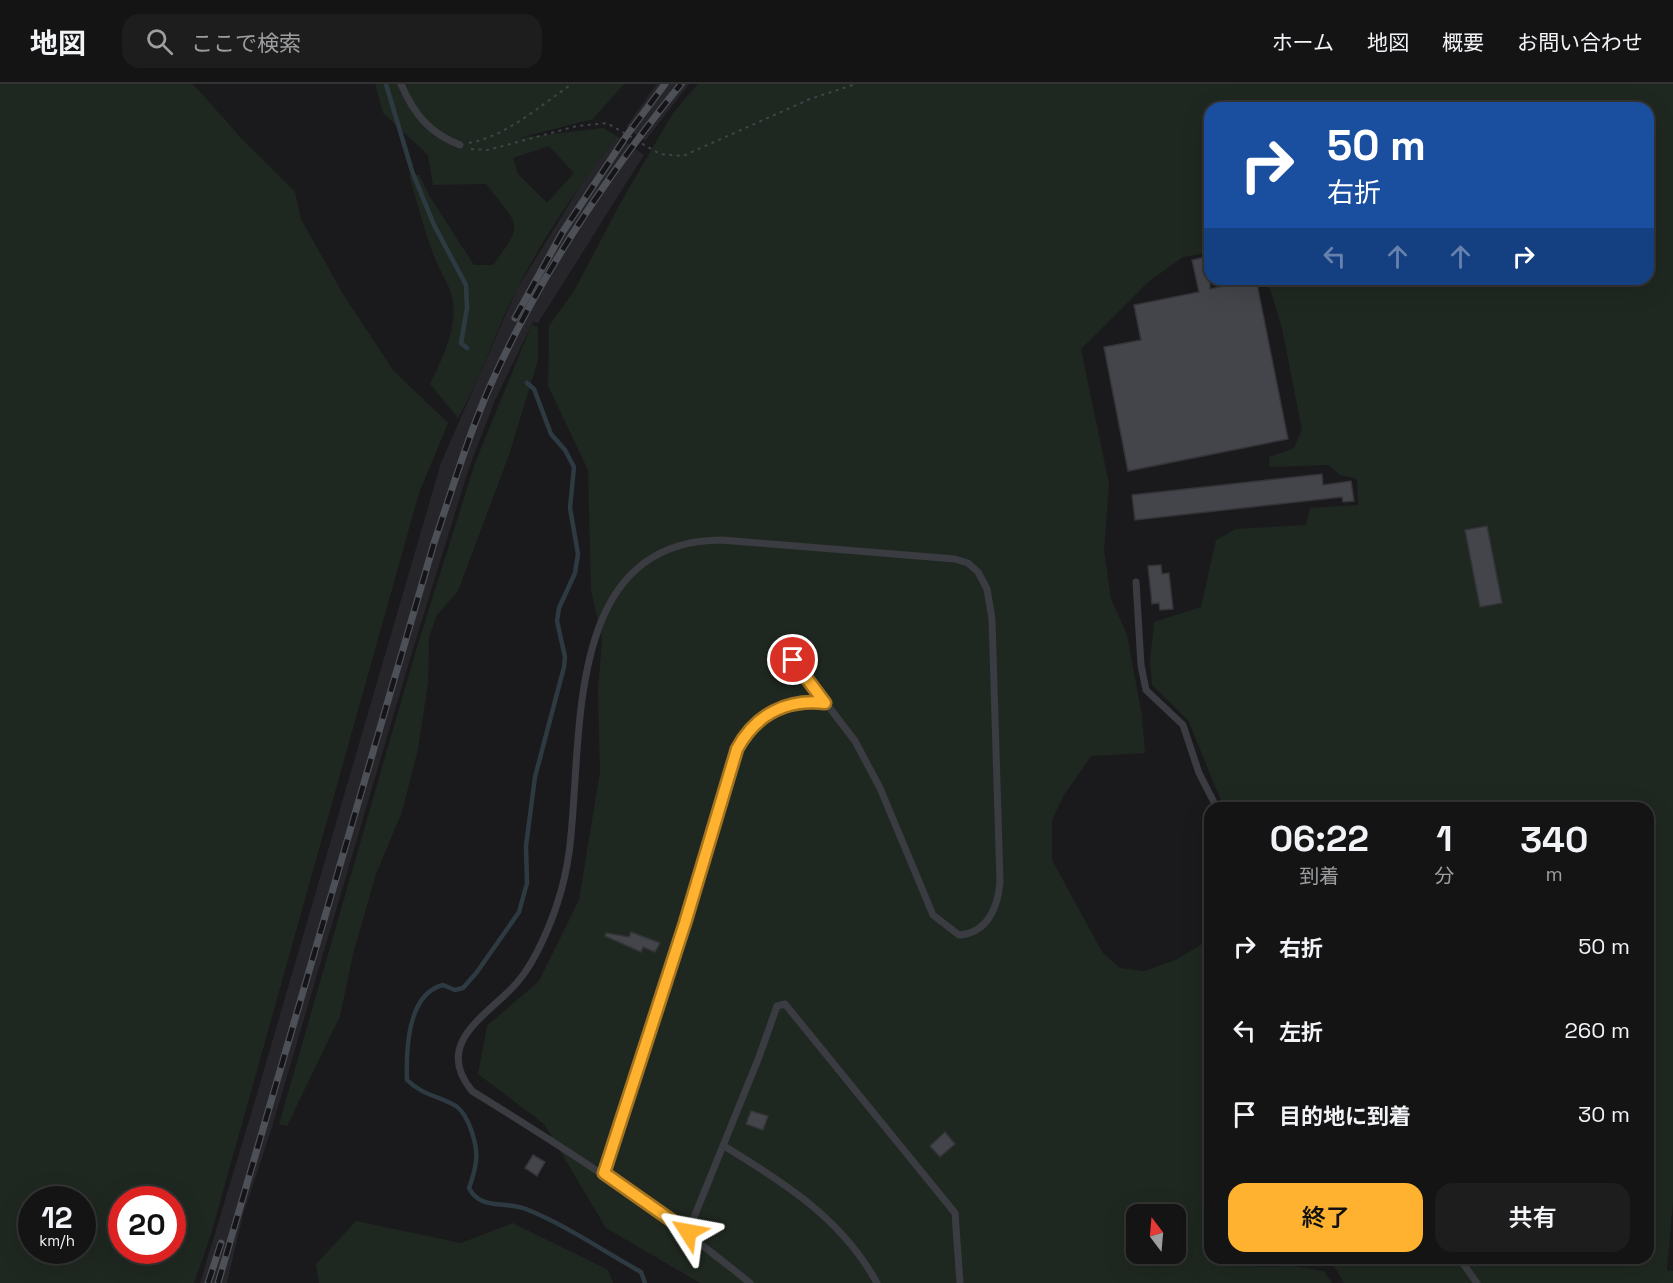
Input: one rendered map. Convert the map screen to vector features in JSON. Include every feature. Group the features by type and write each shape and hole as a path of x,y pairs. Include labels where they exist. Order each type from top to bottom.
{"lane":[{"path":"401,84 422,122 444,139 459,145"},
{"path":"750,1283 688,1232 604,1173 472,1091 463,1080 458,1053 472,1025 510,991 532,963 548,932 561,893 569,853 581,693 591,647 602,618 627,578 650,559 673,546 695,540 721,540 956,559 968,563 978,572 987,589 994,638 1000,882 996,906 981,928 969,934 959,935 938,921 930,909 880,788 855,741 793,660"},
{"path":"1136,582 1141,665 1146,690 1183,725 1199,773 1214,802"},
{"path":"604,1173 688,912 737,749 752,726 766,715 804,701 825,703"},
{"path":"688,1232 724,1146 777,1006 785,1004 955,1213 960,1283"},
{"path":"724,1146 776,1177 813,1204 836,1227 876,1283"},
{"path":"1463,1264 1477,1283"}],"path":[{"path":"459,145 488,139 506,130 572,84"},
{"path":"459,145 472,150 488,150 577,126 607,123 660,154 683,156 810,99 856,84"}],"shaded area":[{"path":"0,84 193,84 241,138 295,192 301,219 343,294 393,370 448,423 419,493 211,1234 194,1283 0,1283"},
{"path":"375,84 624,84 593,119 519,138 603,128 617,136 539,249 509,305 458,418 430,384 444,355 451,333 453,301 433,254 409,175 419,175 430,197 474,265 493,265 510,240 514,224 511,216 486,184 433,185 428,155 383,113","holes":["549,146 574,173 547,203 518,174 513,158"]},
{"path":"657,84 689,84 645,141 626,127"},
{"path":"698,84 1673,84 1673,1203 1667,1270 1673,1271 1673,1283 1344,1283 1333,1264 1654,1264 1654,802 1222,802 1188,720 1152,685 1150,661 1154,622 1201,607 1216,540 1236,529 1306,525 1310,508 1358,505 1357,479 1340,475 1328,465 1269,467 1269,457 1294,448 1302,430 1282,328 1270,289 1266,285 1654,285 1654,102 1204,102 1204,253 1183,257 1148,282 1081,349 1109,484 1104,551 1111,599 1127,635 1142,716 1145,753 1091,756 1064,795 1052,820 1052,860 1102,952 1120,968 1144,971 1176,960 1204,943 1204,1264 1293,1266 1324,1271 1332,1283 700,1283 606,1228 544,1124 478,1074 487,1026 539,981 579,900 600,772 598,690 602,640 591,590 588,470 548,386 549,326 574,291 621,202 673,113"},
{"path":"617,136 644,155 538,323 533,322 496,398 469,468 413,649 273,1124 243,1215 227,1283 200,1283 441,463 517,289 584,180"},
{"path":"532,324 538,327 538,360 509,455 458,591 437,615 429,637 428,683 418,749 402,812 376,874 353,954 340,1016 287,1126 279,1124 416,650 475,463"},
{"path":"356,1221 461,1243 513,1223 608,1270 613,1283 319,1283 316,1264"}],"building":[{"path":"1204,257 1204,285 1210,285 1210,289 1228,285 1257,285 1288,439 1128,471 1104,347 1141,340 1134,305 1199,292 1192,260"},
{"path":"1322,474 1323,485 1351,481 1354,501 1343,502 1342,497 1135,520 1132,495"},
{"path":"1487,526 1502,603 1480,607 1465,530"},
{"path":"1161,565 1162,574 1169,573 1173,609 1160,610 1159,603 1152,604 1148,566"},
{"path":"631,932 660,943 655,952 643,947 641,952 605,936 606,933 629,937"},
{"path":"751,1111 768,1116 763,1130 746,1124"},
{"path":"945,1132 955,1144 940,1157 930,1146"},
{"path":"533,1155 545,1162 537,1176 525,1168"}],"waterway":[{"path":"386,84 412,171 434,225 466,285 467,308 461,343 467,348"},
{"path":"527,383 534,389 551,434 565,450 574,467 570,508 578,554 575,573 559,608 557,621 565,657 564,667 535,777 526,846 527,883 519,912 463,988 455,990 443,985 431,990 422,999 408,1039 407,1080 425,1092 456,1106 465,1116 476,1147 476,1164 469,1188 474,1195 493,1204 526,1209 556,1223 641,1272 645,1283"}],"railway":[{"path":"515,318 562,233 627,135 665,84"},
{"path":"218,1283 434,543 475,423 510,344 576,228 627,154 681,84"},
{"path":"208,1283 221,1243"}],"route":[{"path":"688,1232 604,1173 685,923 737,749 752,726 766,715 804,701 825,703 793,660"}]}
